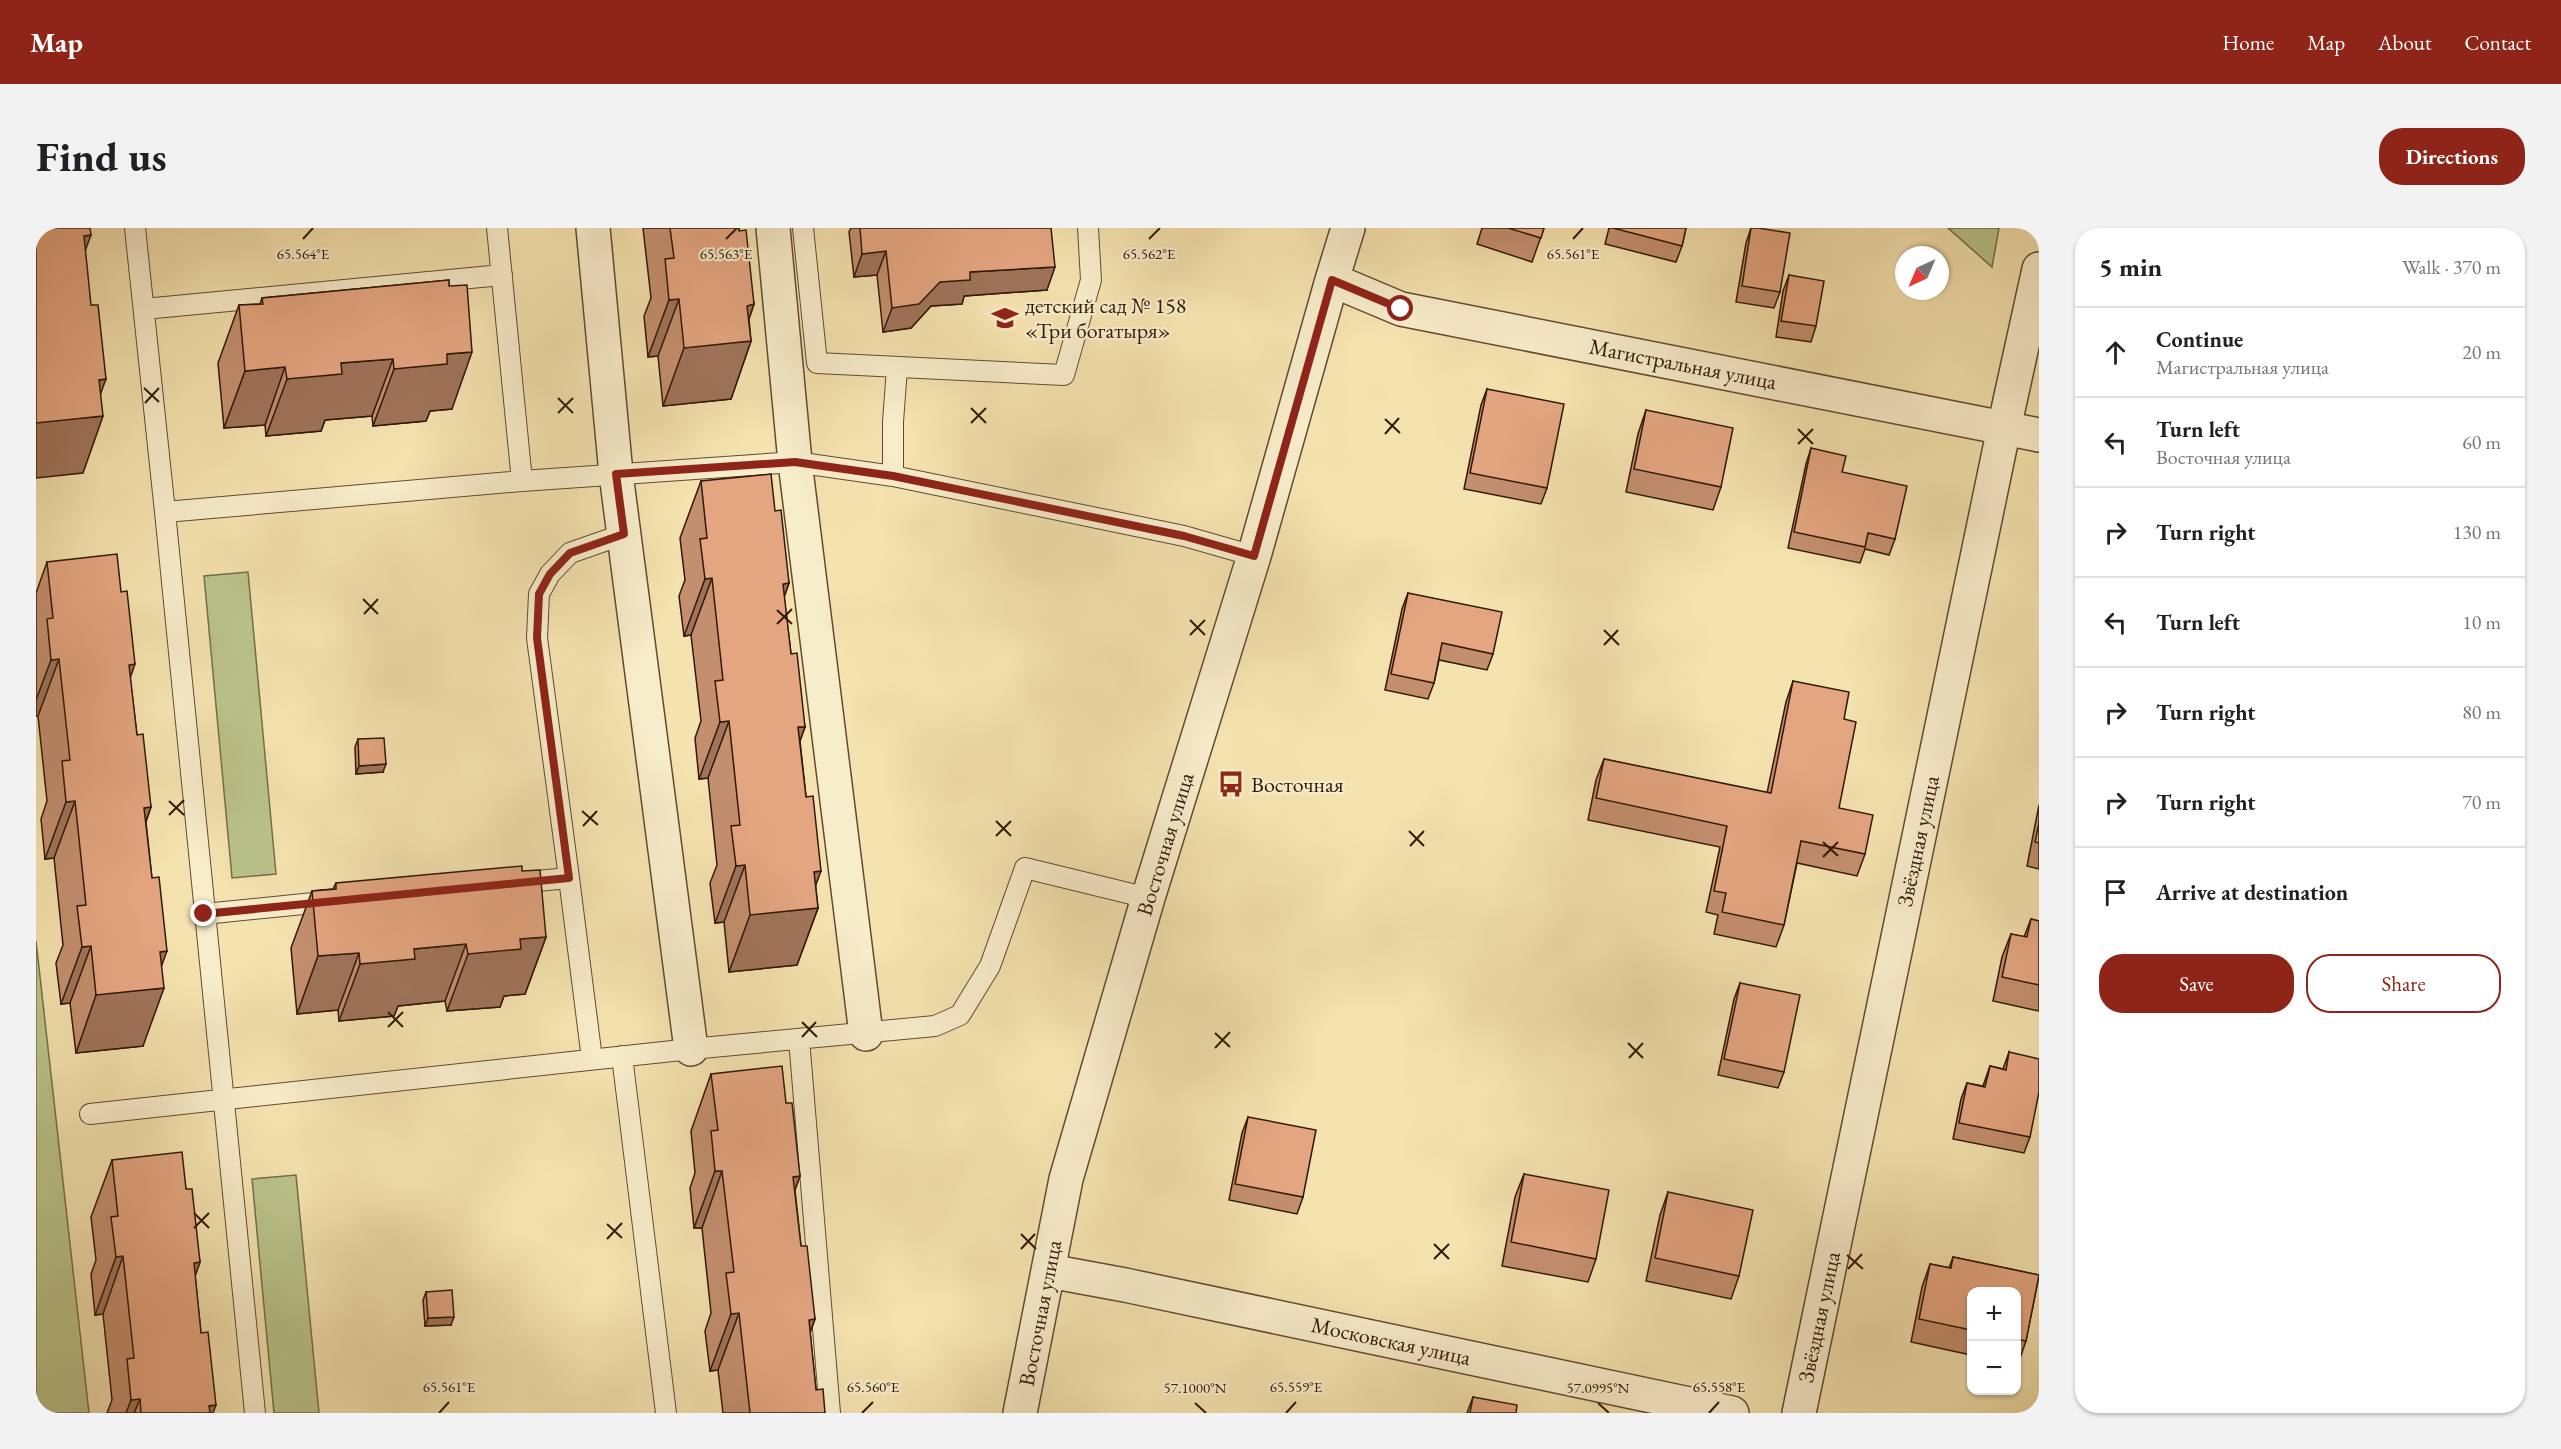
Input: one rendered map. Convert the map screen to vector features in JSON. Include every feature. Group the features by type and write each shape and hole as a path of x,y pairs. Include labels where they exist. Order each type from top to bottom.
{"street":[{"path":"593,228 616,474 691,1049"},
{"path":"773,228 795,462 867,1034"},
{"name":"Восточная улица","path":"1020,1413 1066,1179 1148,898 1254,556 1348,228"},
{"name":"Звёздная улица","path":"1799,1413 2039,269"},
{"name":"Магистральная улица","path":"1332,280 1401,309 2039,435"},
{"name":"Московская улица","path":"1049,1271 1125,1284 1732,1413"}],"lane":[{"path":"135,228 255,1413"},
{"path":"497,228 522,481"},
{"path":"803,228 818,363 897,369 1064,375 1092,280 1088,228"},
{"path":"144,309 502,275"},
{"path":"893,476 893,422 897,369"},
{"path":"165,512 522,481 795,462 893,476 1184,536 1254,556"},
{"path":"592,1059 537,638 539,594 550,574 570,553 624,534"},
{"path":"90,1114 592,1059 935,1026 960,1015 990,966 1025,868 1148,898"},
{"path":"498,885 569,878"},
{"path":"204,914 357,899"},
{"path":"799,1039 830,1413"},
{"path":"622,1056 666,1413"}],"green space":[{"path":"1948,228 1999,228 1992,267"},
{"path":"248,572 276,874 232,878 204,576"},
{"path":"36,941 89,1413 36,1413"},
{"path":"296,1175 319,1413 274,1413 252,1179"}],"building":[{"path":"36,228 90,228 91,235 84,236 91,305 98,305 106,379 99,380 103,416 36,423"},
{"path":"670,228 739,228 739,231 746,230 754,304 747,306 751,341 684,348 679,299 669,300 665,259 674,258"},
{"path":"860,228 1051,228 1055,267 970,272 970,280 940,282 919,304 892,308 886,251 862,254"},
{"path":"1508,228 1544,228 1541,238"},
{"path":"1613,228 1686,228 1682,246"},
{"path":"1751,228 1790,233 1780,292 1742,286"},
{"path":"1789,275 1824,281 1816,326 1781,321"},
{"path":"449,280 449,286 467,285 472,352 447,354 447,364 394,369 393,359 341,363 342,374 287,379 285,367 245,371 239,305 263,304 262,298"},
{"path":"1487,389 1564,404 1547,488 1470,473"},
{"path":"1646,410 1733,428 1721,487 1634,469"},
{"path":"1811,448 1846,456 1842,472 1907,486 1895,539 1868,533 1865,547 1794,532"},
{"path":"771,474 775,511 781,510 789,583 783,584 791,654 797,653 805,727 798,727 806,797 813,796 821,871 814,872 818,908 750,915 745,865 736,866 731,826 740,825 729,721 720,722 715,681 723,680 712,578 705,579 700,539 707,538 701,481"},
{"path":"117,554 121,592 127,591 135,664 129,665 137,735 143,734 151,807 144,808 152,878 159,877 167,951 160,952 164,988 96,995 91,946 82,947 77,906 86,905 75,801 66,802 62,761 70,760 59,659 51,660 47,619 53,618 47,562"},
{"path":"1408,593 1502,612 1493,654 1442,643 1434,683 1391,674"},
{"path":"1793,681 1849,692 1844,719 1856,722 1839,808 1873,815 1865,854 1801,841 1784,925 1722,912 1726,893 1714,891 1727,826 1596,798 1604,759 1771,793"},
{"path":"384,738 386,764 359,766 358,739"},
{"path":"2039,823 2039,843 2035,842"},
{"path":"522,866 522,871 540,870 546,937 520,939 521,949 468,954 466,944 414,949 415,959 360,964 359,953 318,956 312,891 336,889 336,883"},
{"path":"2031,919 2039,921 2039,985 2002,977 2011,934 2027,937"},
{"path":"1740,983 1800,995 1784,1072 1724,1059"},
{"path":"2009,1052 2039,1059 2039,1092 2030,1137 1959,1123 1967,1083 1985,1087 1990,1066 2006,1070"},
{"path":"782,1066 786,1103 792,1103 800,1176 793,1177 801,1246 807,1246 815,1319 809,1320 816,1390 823,1389 825,1413 750,1413 739,1313 731,1314 726,1273 734,1272 722,1171 715,1171 711,1131 718,1130 711,1074"},
{"path":"1248,1117 1316,1130 1303,1197 1235,1184"},
{"path":"182,1152 186,1189 192,1189 200,1262 194,1263 201,1333 208,1332 216,1405 209,1406 210,1413 141,1413 140,1399 131,1400 127,1359 134,1358 123,1256 116,1257 111,1217 118,1216 112,1160"},
{"path":"1524,1174 1609,1190 1596,1259 1511,1242"},
{"path":"1668,1192 1753,1210 1739,1276 1655,1258"},
{"path":"1953,1257 2039,1275 2026,1341 2021,1340 2021,1287 1967,1287 1967,1329 1919,1319 1930,1264 1951,1268"},
{"path":"452,1290 454,1317 428,1318 426,1292"},
{"path":"1473,1397 1517,1405 1516,1413 1470,1413"}],"place":[{"name":"детский сад № 158 «Три богатыря»","path":"1005,318"},
{"name":"Восточная","path":"1231,784"}],"route":[{"path":"204,914 569,878 537,638 539,594 550,574 570,553 624,534 616,474 795,462 893,476 1184,536 1254,556 1332,280 1401,309"}]}
